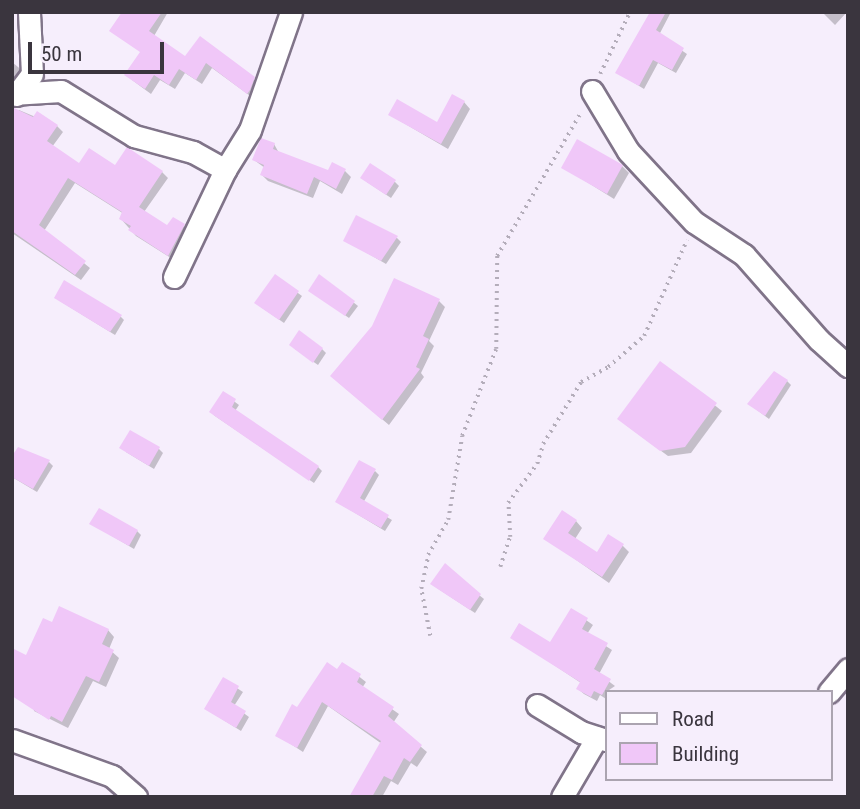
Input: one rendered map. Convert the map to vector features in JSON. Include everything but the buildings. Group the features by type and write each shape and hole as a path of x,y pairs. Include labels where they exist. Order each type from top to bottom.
{"street":[{"path":"14,94 33,74 29,12"},
{"path":"174,277 225,170 250,130 291,12"},
{"path":"14,94 61,91 134,136 193,152 225,170"},
{"path":"592,91 628,151 694,222 744,255 819,341 848,366"},
{"path":"831,690 848,669"},
{"path":"537,705 602,738 562,797"},
{"path":"12,740 112,776 136,797"}],"path":[{"path":"430,636 421,589 428,555 448,520 462,436 496,349 492,315 497,256 592,91 630,12"},
{"path":"500,567 510,537 508,503 537,464 542,444 581,382 608,367 643,336 694,222"}]}
